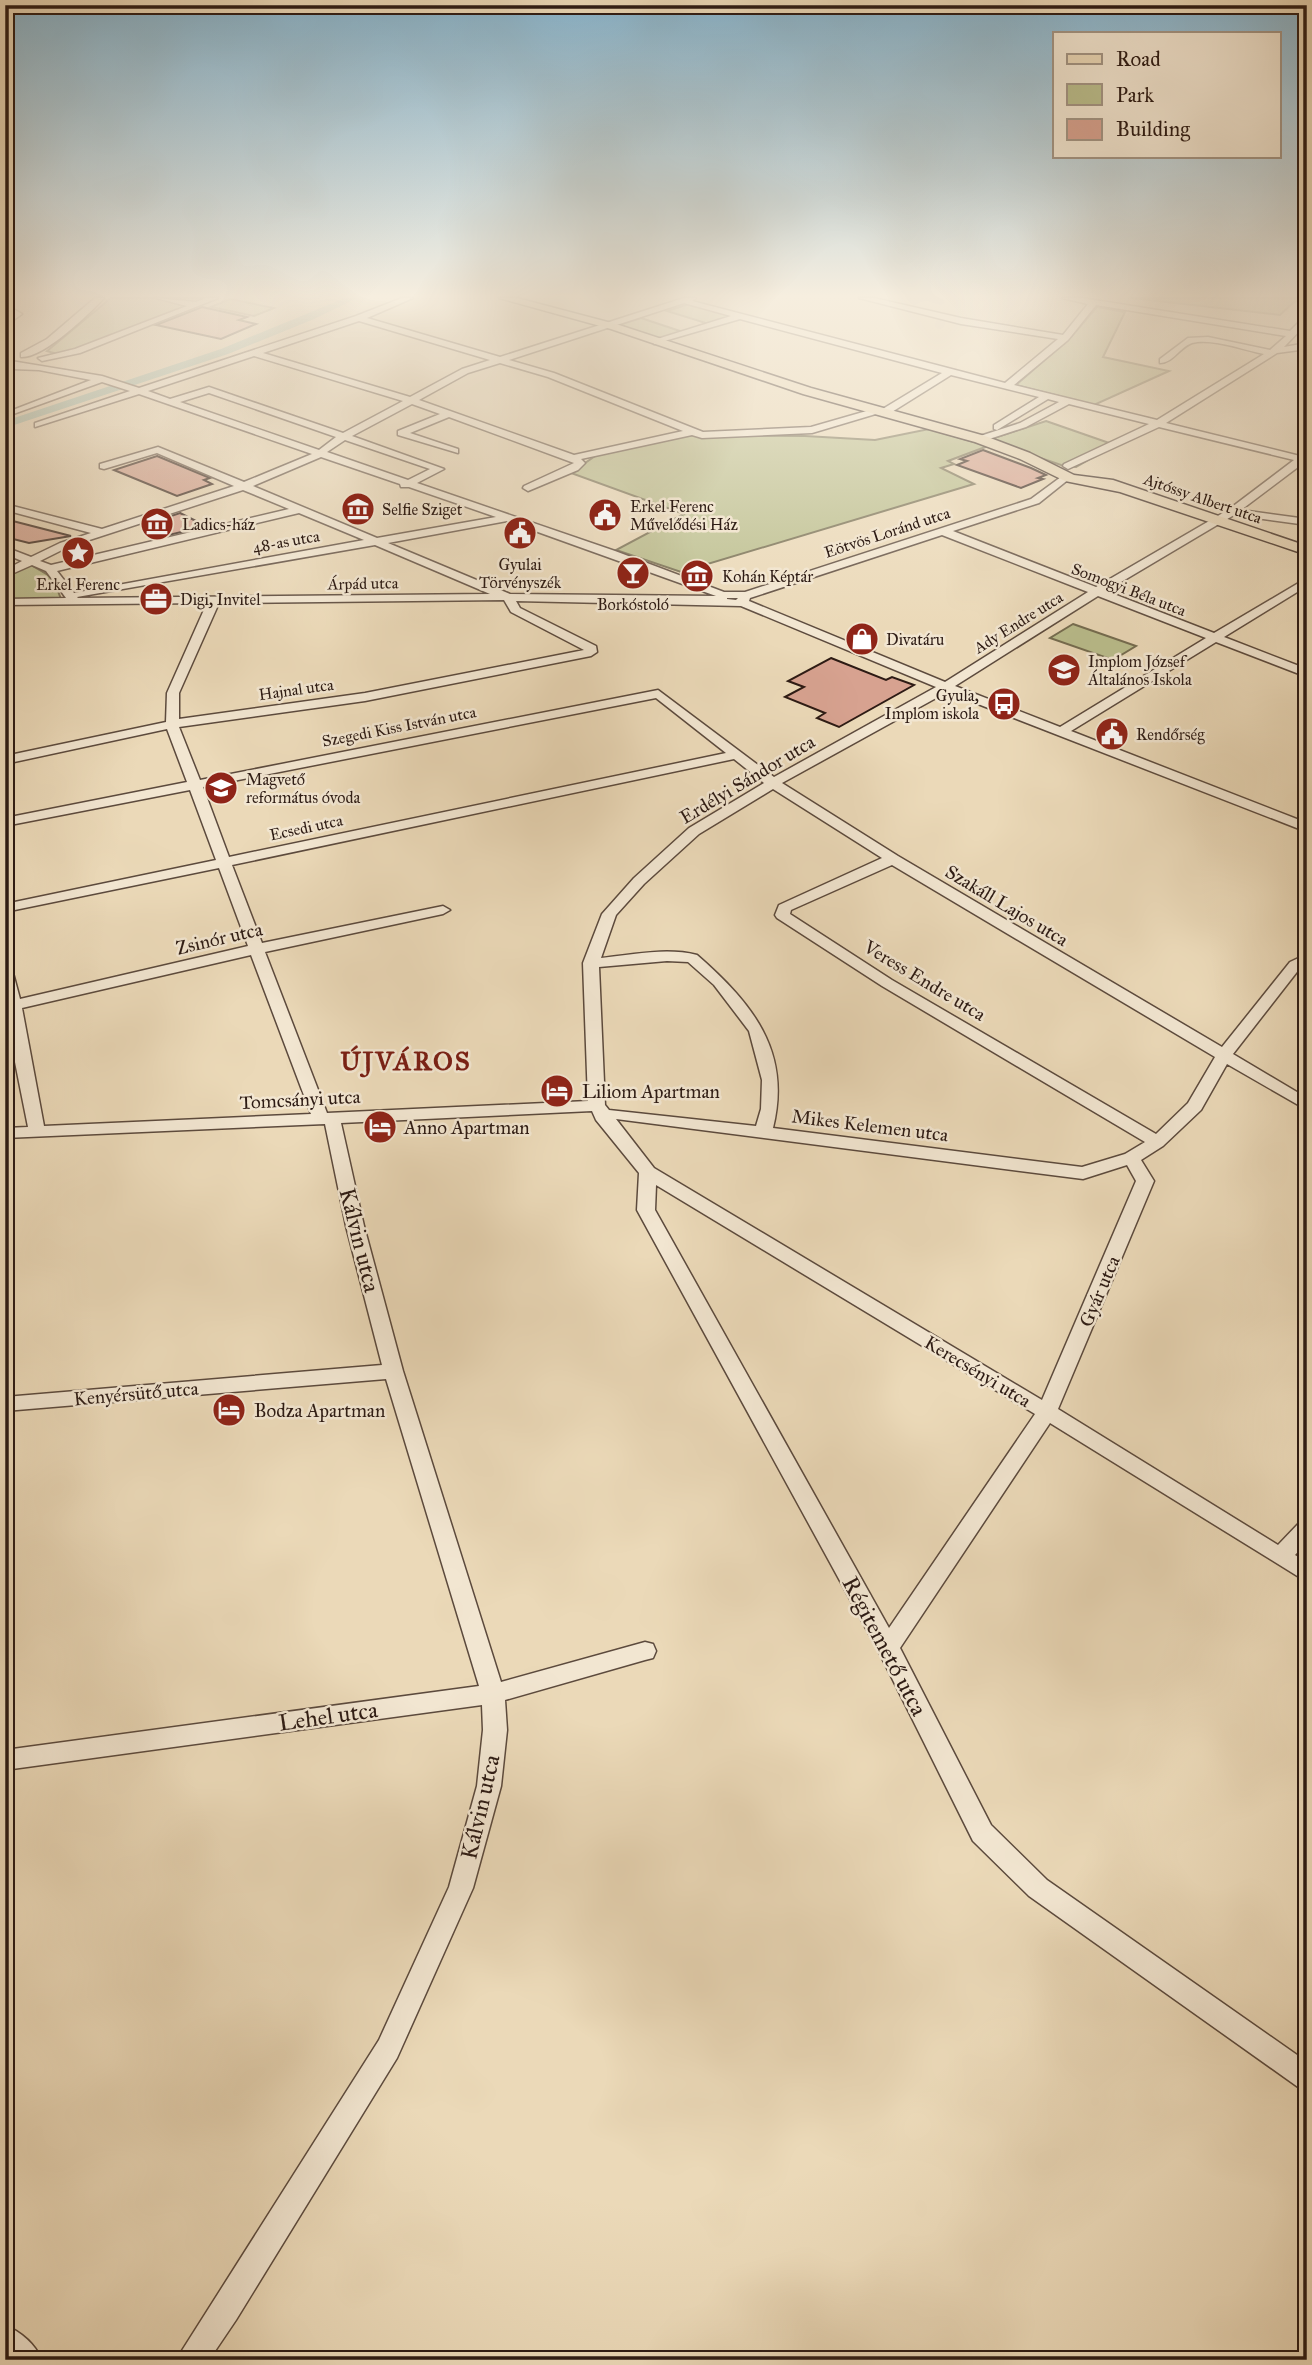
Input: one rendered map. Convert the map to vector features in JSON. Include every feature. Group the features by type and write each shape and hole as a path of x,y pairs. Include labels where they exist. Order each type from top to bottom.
{"main road":[{"name":"Ajtóssy Albert utca","path":"869,408 980,439 1307,551"}],"street":[{"path":"8,415 27,408"},
{"path":"38,425 89,408"},
{"path":"188,408 507,519 718,597 730,604 743,599 946,687 1307,828"},
{"path":"263,408 439,469 405,485"},
{"path":"5,574 89,536 244,486 318,455 345,436 395,408"},
{"path":"433,408 573,457 580,463 528,488"},
{"path":"634,408 702,435 812,430 887,408"},
{"path":"980,439 1028,408"},
{"path":"980,439 1023,425 1054,408"},
{"path":"1092,408 1304,457"},
{"path":"1073,473 1100,453 1182,408"},
{"path":"449,414 401,432 454,451"},
{"path":"573,457 692,432"},
{"path":"104,466 158,450 372,542 509,597"},
{"path":"1073,473 1100,453"},
{"name":"Ady Endre utca","path":"946,687 1094,593 1232,512 1304,457"},
{"name":"Eötvös Loránd utca","path":"743,599 1039,497 1073,473"},
{"path":"5,507 102,532"},
{"path":"50,569 298,510"},
{"path":"1232,512 1307,522"},
{"name":"48-as utca","path":"73,599 507,519"},
{"name":"Somogyi Béla utca","path":"942,531 1094,593 1307,673"},
{"path":"5,550 50,569 73,599"},
{"path":"1061,732 1307,581"},
{"name":"Hajnal utca","path":"5,760 172,724 365,697 591,652 592,649 515,610 509,597"},
{"name":"Árpád utca","path":"5,602 73,599 214,601 718,597"},
{"name":"Kálvin utca","path":"191,2360 226,2310 388,2049 461,1888 489,1786 495,1730 493,1694 393,1371 327,1119 256,949 172,724 173,693 214,601"},
{"name":"Erdélyi Sándor utca","path":"599,1111 592,962 609,914 639,881 694,831 773,783 946,687"},
{"name":"Szegedi Kiss István utca","path":"5,822 658,694 773,783"},
{"name":"Ecsedi utca","path":"5,908 737,755"},
{"name":"Szakáll Lajos utca","path":"773,783 893,859 1307,1105"},
{"name":"Veress Endre utca","path":"893,859 784,908 782,915 887,983 1157,1142"},
{"name":"Zsinór utca","path":"10,1007 256,949 443,910"},
{"path":"592,962 667,956 692,958 719,982 757,1030 770,1080 769,1110 763,1133"},
{"path":"1131,1158 1157,1142 1195,1106 1225,1054 1295,965 1307,958"},
{"path":"5,973 37,1131"},
{"path":"599,1111 648,1172"},
{"name":"Tomcsányi utca","path":"5,1133 599,1111"},
{"name":"Mikes Kelemen utca","path":"599,1111 1083,1173 1131,1158"},
{"name":"Gyár utca","path":"888,1647 1048,1412 1145,1181 1131,1158"},
{"name":"Kerecsényi utca","path":"648,1172 1048,1412 1307,1573"},
{"name":"Régitemető utca","path":"648,1172 646,1210 888,1647 982,1833 1038,1888 1307,2078"},
{"name":"Kenyérsütő utca","path":"5,1404 393,1371"},
{"path":"1281,1556 1307,1528"},
{"name":"Lehel utca","path":"5,1760 493,1694 645,1651"},
{"path":"5,2340 27,2360"}],"green space":[{"path":"1046,421 1115,445 1076,467 1061,465 988,440"},
{"path":"929,429 988,446 948,461 954,464 941,468 974,484 681,572 616,550 684,514 571,473 598,454 689,435 805,436 875,440"},
{"path":"31,565 53,578 61,599 5,601 5,576"},
{"path":"1073,624 1136,646 1113,660 1050,638"}],"building":[{"path":"983,450 1046,475 1038,478 1043,479 1021,488 957,465 967,461 960,459"},
{"path":"157,456 210,478 204,480 212,484 177,496 114,470"},
{"path":"180,513 206,526 169,535 147,524"},
{"path":"5,519 71,536 29,543 5,537"},
{"path":"831,658 886,680 892,677 914,685 839,727 817,718 825,713 785,697 804,687 788,681"}],"waterway":[{"path":"5,425 56,408"}],"place":[{"name":"Selfie Sziget","path":"358,509"},
{"name":"Erkel Ferenc Művelődési Ház","path":"605,515"},
{"name":"Ladics-ház","path":"157,524"},
{"name":"Gyulai Törvényszék","path":"520,533"},
{"name":"Erkel Ferenc","path":"78,553"},
{"name":"Borkóstoló","path":"633,573"},
{"name":"Kohán Képtár","path":"697,576"},
{"name":"Digi, Invitel","path":"156,599"},
{"name":"Divatáru","path":"862,639"},
{"name":"Implom József Általános Iskola","path":"1064,670"},
{"name":"Gyula, Implom iskola","path":"1004,704"},
{"name":"Rendőrség","path":"1112,734"},
{"name":"Magvető református óvoda","path":"221,788"},
{"name":"Liliom Apartman","path":"557,1091"},
{"name":"Anno Apartman","path":"380,1127"},
{"name":"Bodza Apartman","path":"229,1410"}],"district":[{"name":"ÚJVÁROS","path":"406,1061"}]}
